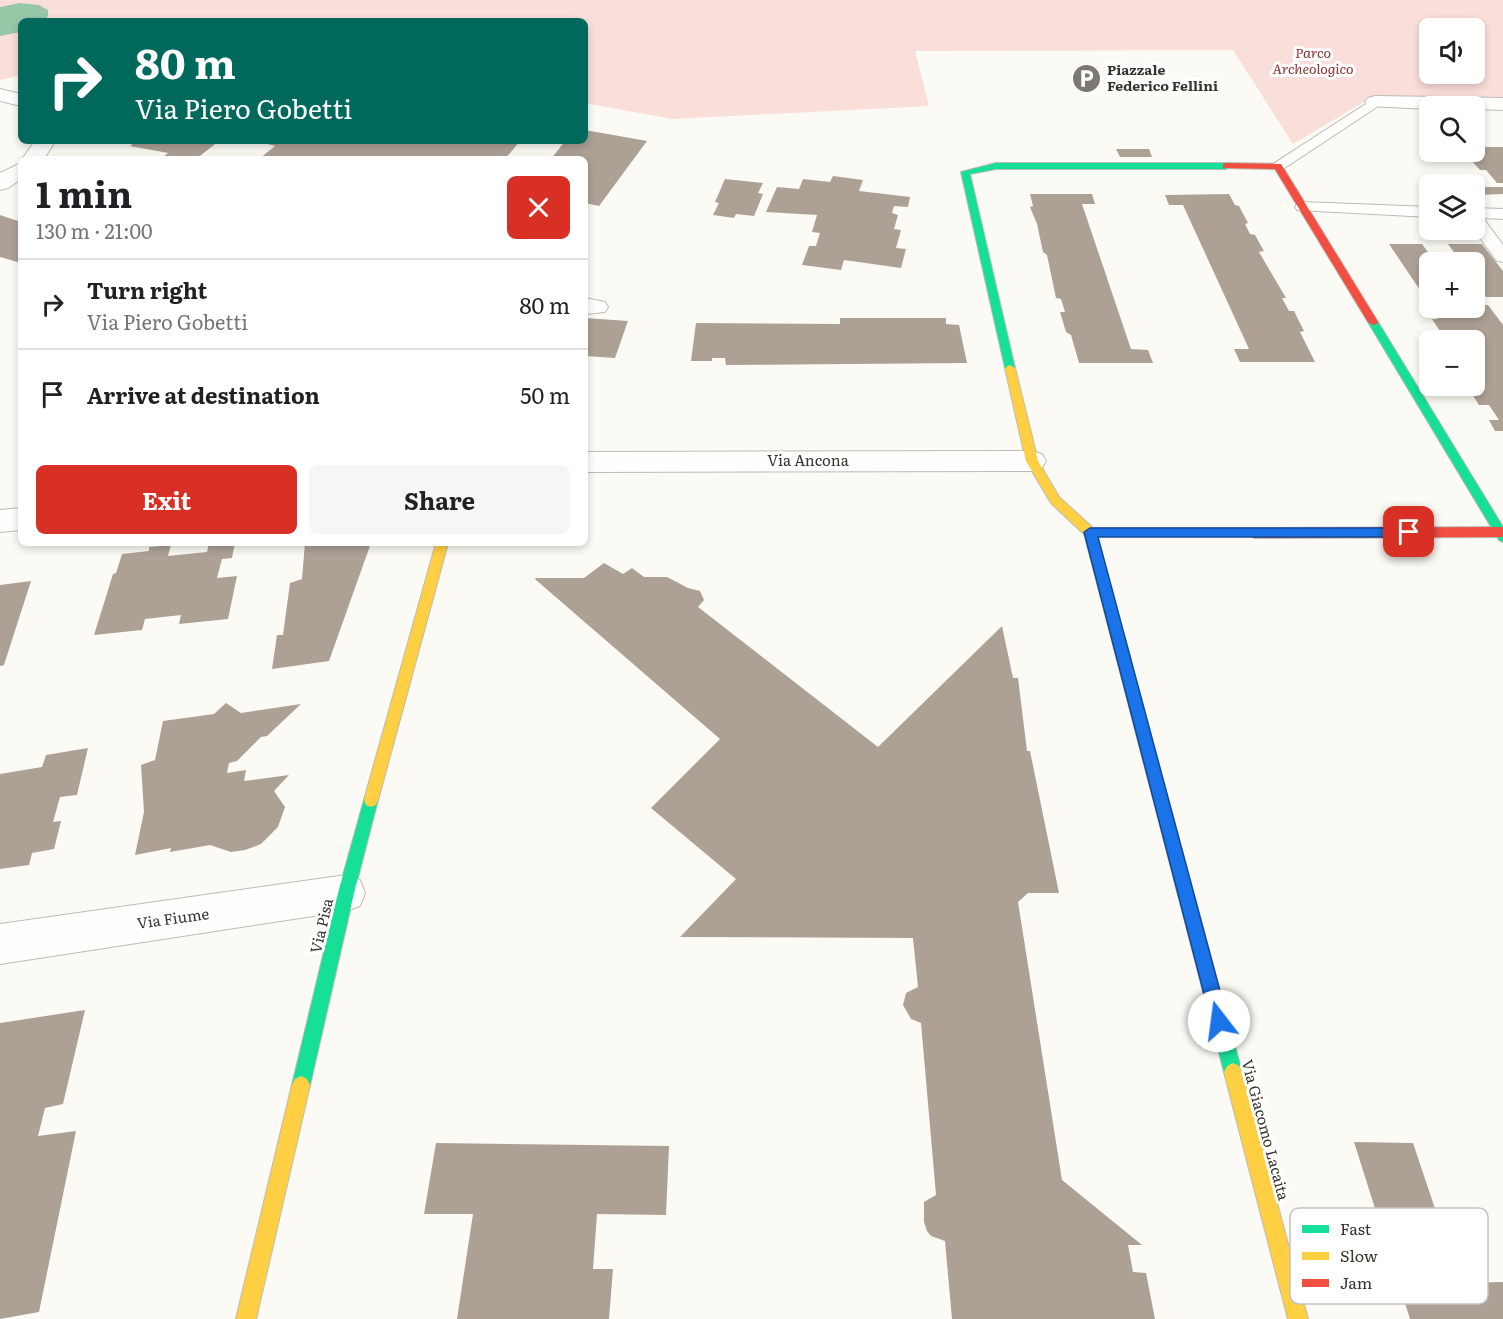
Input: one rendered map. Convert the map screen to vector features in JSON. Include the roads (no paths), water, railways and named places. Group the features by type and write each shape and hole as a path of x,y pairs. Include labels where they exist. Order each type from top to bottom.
{"street":[{"path":"0,94 18,99"},
{"path":"1375,102 1503,104"},
{"path":"996,166 1278,166 1502,534 1090,532 1055,500 1032,460 965,172 996,166"},
{"path":"0,185 18,171"},
{"path":"0,185 18,192"},
{"name":"Via Ancona","path":"588,462 1032,460"},
{"path":"0,521 18,519"},
{"name":"Via Giacomo Lacaita","path":"1090,532 1290,1289"},
{"name":"Via Pisa","path":"246,1319 346,893 441,546"},
{"name":"Via Fiume","path":"0,944 346,893"},
{"name":"Via Giacomo Lacaita","path":"1294,1304 1298,1319"}],"lane":[{"path":"1278,166 1375,102"},
{"path":"1303,207 1419,212"},
{"path":"1485,215 1503,214"},
{"path":"1485,231 1503,257"}],"place":[{"name":"Piazzale Federico Fellini","path":"1086,78"}],"park label":[{"name":"Parco Archeologico","path":"1313,62"}]}
